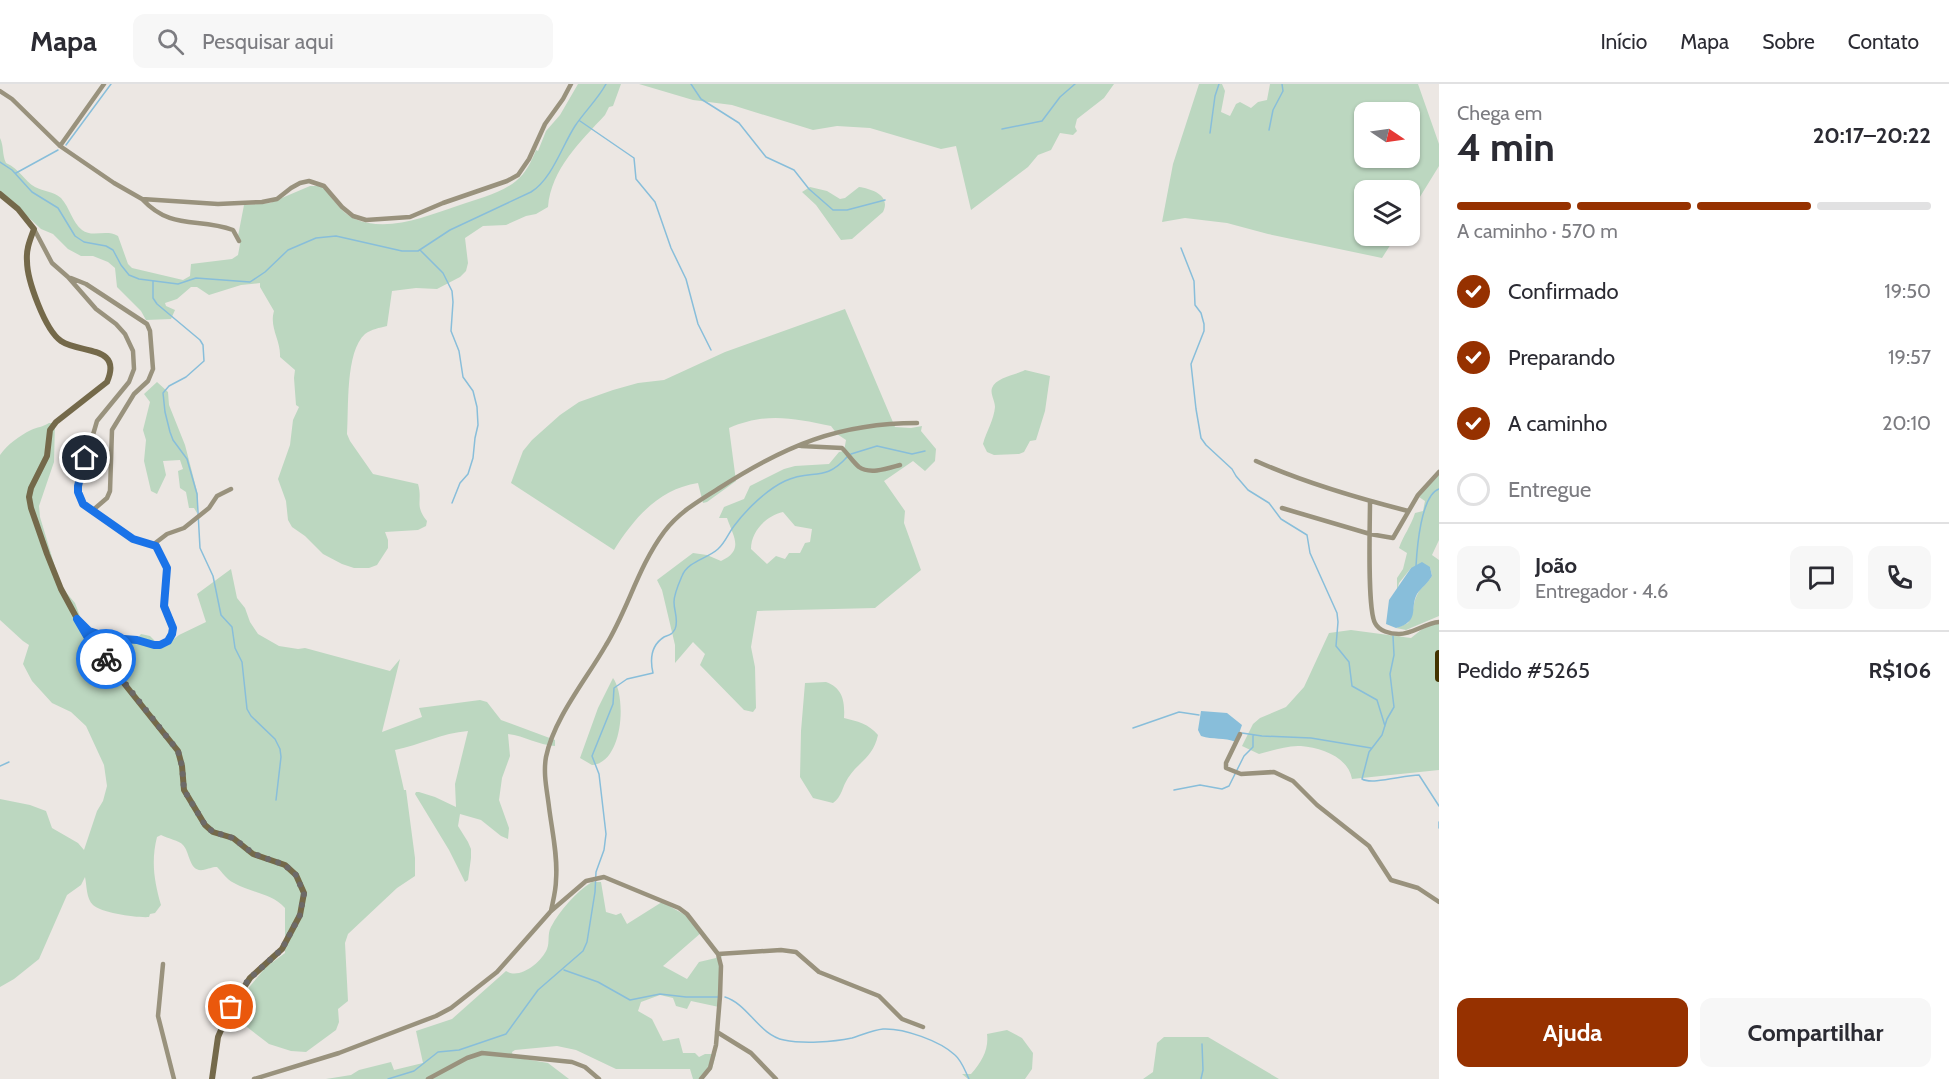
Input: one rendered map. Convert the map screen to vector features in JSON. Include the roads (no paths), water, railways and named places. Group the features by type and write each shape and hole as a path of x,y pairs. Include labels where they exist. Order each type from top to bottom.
{"highway":[{"path":"1439,654 1439,678"}],"street":[{"path":"60,146 104,84"},
{"path":"142,199 218,204 262,202 277,199 291,188 309,181 324,186 342,207 360,219 410,217 443,203 507,182 518,175 529,159 545,124 571,84"},
{"path":"0,92 12,99 60,146 142,199 156,213 168,219 233,230 240,242"},
{"path":"0,194 18,209 34,229 52,263 68,277 96,309 125,334 131,342 135,361 129,382 97,421 88,446 78,492 83,504 92,511 133,539 154,544 159,550 167,568 164,606 173,628 172,634 168,641 154,645 137,640 111,638 89,631 77,619"},
{"path":"34,229 28,247 27,268 46,321 64,344 104,356 111,365 111,373 107,382 53,426 48,438 46,461 31,488 29,496 31,508 47,554 77,619 91,643 178,751 184,790 205,825 213,832 233,838 254,854 285,865 296,875 304,894 300,915 282,949 250,978 231,1007 218,1037 212,1079"},
{"path":"68,277 86,284 147,324 154,362 152,375 134,394 113,426 110,491 107,498 92,511"},
{"path":"551,911 557,874 544,776 551,741 569,705 618,625 643,565 664,532 690,507 757,464 798,446 835,432 850,429 876,424 916,423"},
{"path":"798,446 842,448 864,470 878,470 900,465"},
{"path":"1256,461 1278,471 1408,511"},
{"path":"1282,508 1370,534 1393,538 1418,495 1439,472"},
{"path":"154,544 167,534 183,528 209,508 217,496 231,489"},
{"path":"1370,501 1371,597 1373,619 1376,625 1383,631 1397,634 1439,622"},
{"path":"1240,734 1226,763 1226,768 1241,774 1274,772 1293,781 1317,805 1369,846 1391,880 1398,884 1418,888 1439,902"},
{"path":"254,1079 339,1053 436,1016 451,1008 497,972 551,911 590,879 598,878 616,881 687,914 718,954 721,966 714,1059 701,1079"},
{"path":"718,954 781,950 796,952 819,972 879,996 902,1019 923,1027"},
{"path":"163,964 158,1016 174,1079"},
{"path":"717,1032 752,1053 776,1079"},
{"path":"428,1079 467,1058 482,1053 572,1062 585,1067 599,1079"}],"water":[{"path":"1422,562 1430,567 1432,576 1417,594 1412,618 1409,622 1396,628 1386,624 1389,600 1411,568"},
{"path":"1201,711 1227,713 1242,725 1236,742 1201,736 1198,730"}],"waterway":[{"path":"66,145 111,84"},
{"path":"0,162 12,170 32,192 58,208 75,236 84,242 106,246 113,250 129,275 139,279 178,284 196,278 250,282 265,272 288,250 316,238 336,236 402,251 418,251 450,230 531,192 551,171 575,126 606,84"},
{"path":"691,84 701,99 739,123 766,157 794,170 809,189 833,210 847,210 885,200"},
{"path":"1002,129 1042,121 1060,97 1075,84"},
{"path":"1210,133 1219,84"},
{"path":"1269,130 1273,110 1283,91 1282,84"},
{"path":"580,121 634,158 636,179 655,202 671,248 686,279 698,324 711,350"},
{"path":"16,173 58,150"},
{"path":"1181,248 1194,281 1195,305 1201,313 1204,324 1204,331 1191,364 1201,438 1232,469 1248,490 1269,503 1281,519 1307,535 1310,553 1337,613 1336,646 1349,662 1352,686 1377,700 1385,726"},
{"path":"420,250 443,273 452,291 451,331 459,351 463,377 473,391 477,407 478,425 473,458 468,474 460,483 452,503"},
{"path":"153,281 153,298 157,304 203,345 204,361 186,377 169,386 163,393 165,412 173,440 187,459 197,494 200,548 213,576 221,615 232,627 235,648 242,662 247,709 251,716 275,739 280,749 276,800"},
{"path":"851,454 877,446 912,454 925,451"},
{"path":"388,1079 414,1071 438,1052 459,1050 506,1034 538,990 583,951 587,942 596,872 604,850 606,834 599,774 592,756 613,704 614,688 627,679 653,673 651,658 654,649 659,641 672,634 675,629 677,622 675,596 682,576 689,567 718,549 744,513 771,490 794,477 831,470 847,457"},
{"path":"1416,566 1424,511 1433,493 1439,489"},
{"path":"1393,636 1394,655 1390,674 1394,707 1382,735 1369,752 1362,779 1373,781 1419,775 1439,806"},
{"path":"1133,728 1179,712 1199,715"},
{"path":"1242,733 1311,738 1371,748"},
{"path":"1174,790 1200,785 1222,789 1229,786 1244,756 1253,747 1253,735"},
{"path":"0,766 9,762"},
{"path":"1439,822 1439,828"},
{"path":"564,970 598,982 630,1000 660,994 719,997"},
{"path":"725,997 740,1006 767,1032 784,1040 836,1041 883,1029 921,1036 955,1055 969,1079"},
{"path":"1201,1079 1202,1044"}]}
